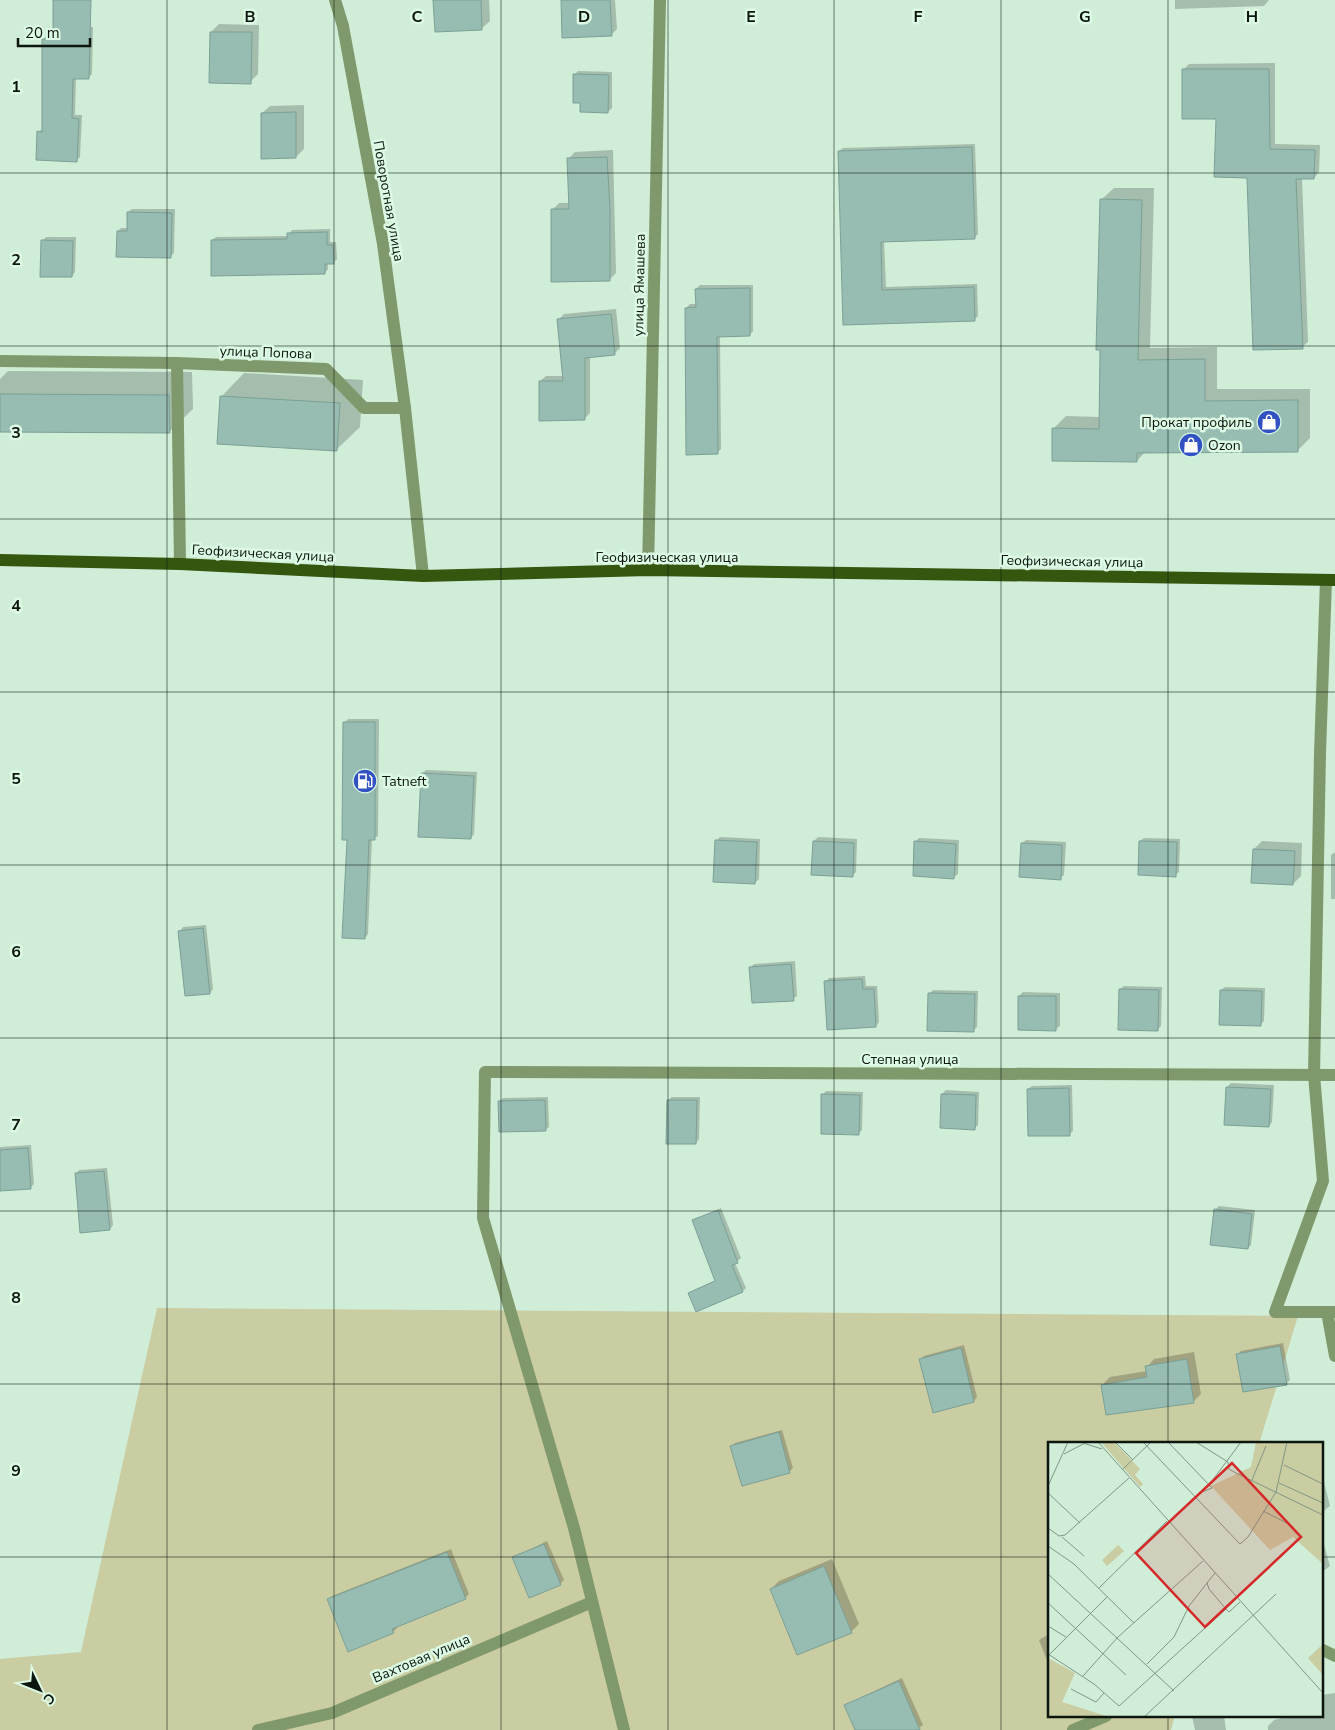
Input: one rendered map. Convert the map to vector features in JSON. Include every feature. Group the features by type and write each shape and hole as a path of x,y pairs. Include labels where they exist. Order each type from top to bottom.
{"main road":[{"name":"Геофизическая улица","path":"0,560 180,564 423,576 648,570 1330,580"}],"street":[{"name":"Поворотная улица","path":"335,0 343,26 383,244 405,408"},
{"name":"улица Ямашева","path":"648,570 660,0"},
{"name":"улица Попова","path":"0,361 177,363 326,369 364,408 405,408"},
{"path":"177,363 180,564"},
{"path":"405,408 423,576"},
{"path":"1330,580 1320,753 1314,1075 1322,1181 1275,1312 1331,1312 1335,1356"},
{"name":"Степная улица","path":"592,1602 574,1528 483,1218 485,1072 1335,1075"},
{"path":"592,1602 624,1730"},
{"name":"Вахтовая улица","path":"258,1730 332,1713 592,1602"},
{"path":"1322,1650 1335,1656"},
{"path":"1073,1730 1101,1718"}],"green space":[{"path":"157,1308 1298,1316 1260,1442 1048,1442 1048,1718 1174,1718 1171,1730 0,1730 0,1659 81,1652"}],"building":[{"path":"53,0 91,0 89,79 73,79 72,118 79,119 77,162 36,160 37,131 42,132 42,39 53,39"},
{"path":"433,0 481,0 482,30 435,32"},
{"path":"561,0 610,0 612,36 562,38"},
{"path":"210,32 252,32 251,84 209,83"},
{"path":"1182,69 1269,69 1270,149 1315,150 1314,179 1296,179 1303,349 1253,350 1247,178 1214,177 1216,119 1182,119"},
{"path":"573,74 609,75 608,113 580,112 580,103 573,103"},
{"path":"296,112 296,158 261,159 261,113"},
{"path":"972,147 975,239 881,242 882,290 974,287 975,321 843,325 838,151"},
{"path":"607,157 610,209 610,281 551,282 551,209 569,209 567,158"},
{"path":"1100,199 1142,200 1138,360 1205,359 1205,401 1298,400 1298,452 1137,453 1137,462 1052,461 1052,428 1099,429 1100,350 1096,350"},
{"path":"127,212 172,213 171,258 116,257 117,231 127,231"},
{"path":"327,232 327,245 333,245 334,264 325,264 325,274 211,276 211,240 287,239 287,233"},
{"path":"41,240 73,241 72,277 40,277"},
{"path":"750,288 750,336 717,337 718,454 686,455 685,308 696,307 695,289"},
{"path":"611,314 615,355 585,358 585,420 539,421 539,381 563,381 557,319"},
{"path":"0,394 169,395 170,433 0,432"},
{"path":"220,396 340,403 337,451 217,444"},
{"path":"343,722 375,722 375,840 369,840 365,939 342,938 347,840 342,840"},
{"path":"421,773 474,776 471,839 418,837"},
{"path":"715,840 757,842 755,884 713,882"},
{"path":"813,841 854,843 853,877 811,875"},
{"path":"914,841 956,844 954,879 913,876"},
{"path":"1139,841 1177,842 1176,877 1138,875"},
{"path":"1021,843 1062,845 1061,880 1019,877"},
{"path":"1253,849 1295,851 1293,885 1251,883"},
{"path":"203,928 210,994 185,996 178,931"},
{"path":"791,964 794,1001 752,1003 749,967"},
{"path":"862,979 863,989 874,989 876,1027 827,1030 824,981"},
{"path":"1119,989 1159,990 1158,1031 1118,1030"},
{"path":"1220,990 1262,991 1261,1026 1219,1025"},
{"path":"928,993 975,994 974,1032 927,1031"},
{"path":"1018,996 1056,996 1056,1031 1018,1030"},
{"path":"1226,1087 1271,1089 1269,1127 1224,1125"},
{"path":"1069,1088 1070,1136 1028,1136 1027,1089"},
{"path":"821,1094 860,1095 859,1135 821,1134"},
{"path":"941,1094 976,1095 975,1130 940,1128"},
{"path":"545,1100 546,1131 499,1132 498,1101"},
{"path":"667,1100 697,1100 696,1144 666,1144"},
{"path":"28,1148 31,1189 0,1191 0,1150"},
{"path":"104,1171 110,1230 80,1233 75,1173"},
{"path":"1214,1209 1252,1214 1248,1249 1210,1245"},
{"path":"718,1210 738,1263 732,1265 743,1292 696,1312 688,1293 715,1281 692,1220"},
{"path":"1280,1346 1287,1385 1243,1392 1236,1354"},
{"path":"961,1348 974,1402 933,1413 919,1359"},
{"path":"1187,1359 1194,1403 1106,1415 1101,1385 1147,1377 1145,1366"},
{"path":"779,1432 790,1473 742,1486 730,1446"},
{"path":"544,1544 561,1585 529,1598 512,1557"},
{"path":"447,1552 466,1599 392,1629 394,1633 348,1652 327,1599"},
{"path":"824,1566 852,1633 797,1655 770,1589"},
{"path":"899,1681 920,1730 855,1730 844,1705"}],"place":[{"name":"Прокат профиль","path":"1269,422"},
{"name":"Ozon","path":"1191,445"},
{"name":"Tatneft","path":"365,781"}]}
